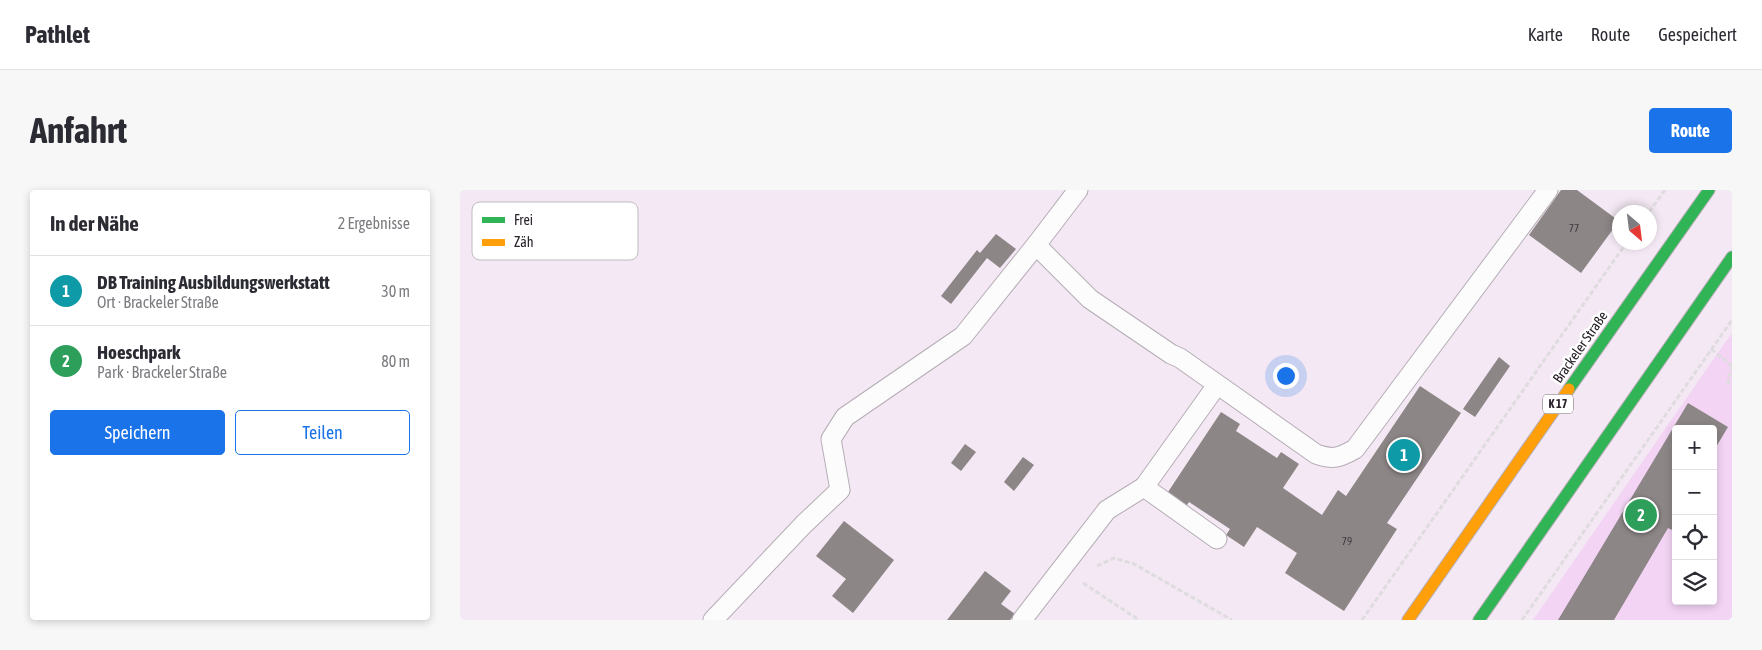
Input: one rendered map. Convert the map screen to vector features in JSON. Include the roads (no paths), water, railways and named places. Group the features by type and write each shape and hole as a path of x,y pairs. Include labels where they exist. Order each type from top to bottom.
{"highway":[{"name":"Brackeler Straße","path":"1408,620 1709,190"},
{"path":"1478,620 1732,257"}],"lane":[{"path":"713,620 804,524 840,490 831,439 845,417 963,336 1078,190"},
{"path":"1036,245 1090,299 1171,354 1180,358 1316,454 1329,458 1341,457 1355,449 1544,191"},
{"path":"1022,620 1107,510 1144,487 1217,385"},
{"path":"1144,487 1217,539"}],"place":[{"name":"DB Training Ausbildungswerkstatt","path":"1404,455"},
{"name":"Hoeschpark","path":"1641,515"}]}
